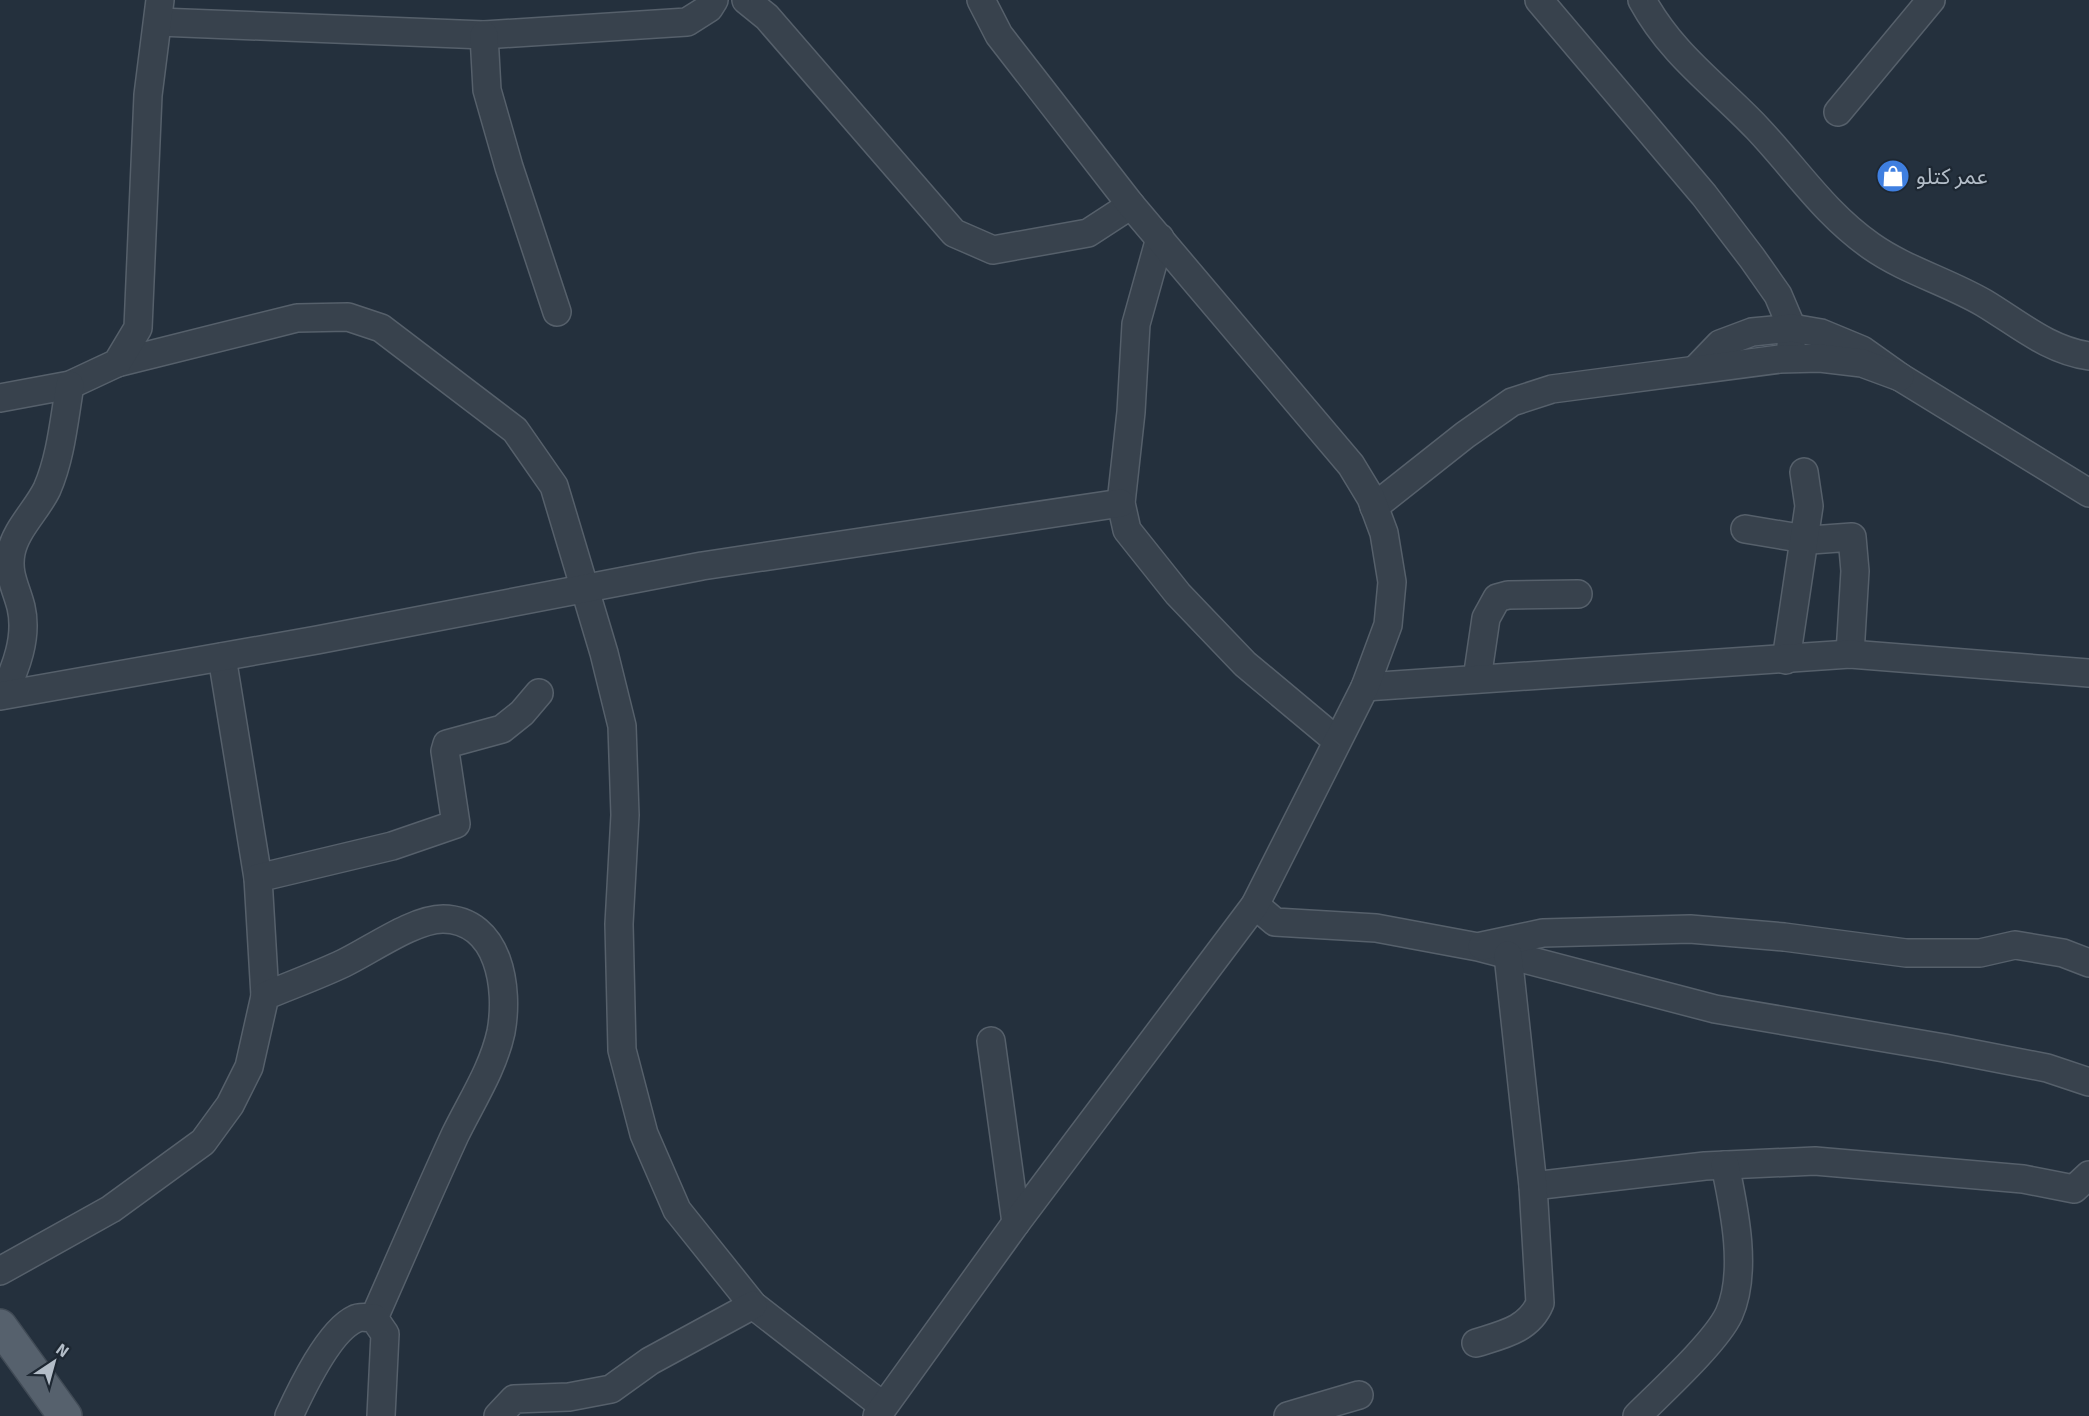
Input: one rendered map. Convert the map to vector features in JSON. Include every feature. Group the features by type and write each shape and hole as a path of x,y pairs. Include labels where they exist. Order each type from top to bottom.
{"main road":[{"path":"0,1326 65,1416"},
{"path":"0,1354 45,1416"}],"street":[{"path":"117,363 138,328 148,95 159,11 484,35 687,22 709,8 714,0"},
{"path":"746,0 766,17 954,233 993,250 1089,232 1131,205"},
{"path":"0,398 69,385 117,363 297,318 348,317 381,328 515,430 554,486 604,653 622,726 625,815 619,924 622,1050 644,1134 677,1210 753,1305 880,1411 1016,1223 1255,905 1336,740 1365,687 1388,625 1392,582 1384,533 1374,507 1351,465 1131,205 999,35 981,0"},
{"path":"1539,0 1704,195 1778,295 1792,328 1791,359"},
{"path":"1642,0 1657,26 1682,58 1759,129 1806,188 1847,228 1881,253 1984,303 2045,342 2089,356"},
{"path":"1838,112 1931,0"},
{"path":"484,35 487,90 508,167 556,312"},
{"path":"1160,238 1136,324 1131,412 1121,503 1127,530 1178,594 1245,664 1336,740"},
{"path":"1695,370 1720,344 1752,332 1792,328 1821,333 1862,350 2089,493"},
{"path":"1374,507 1465,435 1512,402 1552,389 1791,359 1820,358 1862,363 1900,376"},
{"path":"2,696 15,669 22,642 21,608 10,578 11,552 46,489 59,450 69,385"},
{"path":"1786,660 1809,506 1804,472"},
{"path":"2,696 222,657 702,566 1121,503"},
{"path":"1744,529 1803,538 1852,537 1855,571 1850,654"},
{"path":"1477,679 1486,618 1497,598 1578,594"},
{"path":"1365,687 1850,654 2089,672"},
{"path":"0,1271 111,1209 203,1142 230,1105 249,1067 265,996 258,878 222,657"},
{"path":"258,878 392,846 456,824 445,751 447,744 502,729 522,713 539,693"},
{"path":"1255,905 1275,922 1376,928 1478,947 1715,1009 2047,1068 2089,1082"},
{"path":"265,996 345,962 391,937 441,919 465,924 476,930 498,960 503,1012 497,1048 374,1318"},
{"path":"1478,947 1543,933 1690,929 1784,937 1906,953 1980,953 2014,945 2063,953 2089,963"},
{"path":"1476,1342 1515,1330 1530,1320 1540,1303 1533,1186 1508,955"},
{"path":"991,1041 1016,1223"},
{"path":"1533,1186 1725,1165 1815,1161 2023,1179 2074,1189 2089,1175"},
{"path":"1637,1416 1705,1346 1728,1316 1732,1305 1739,1271 1733,1204 1725,1165"},
{"path":"498,1416 514,1399 569,1398 611,1389 650,1361 753,1305"},
{"path":"289,1416 325,1350 343,1328 357,1318 374,1318"},
{"path":"374,1318 385,1334 381,1416"},
{"path":"1288,1416 1359,1395"}],"place":[{"name":"عمر كتلو","path":"1893,176"}]}
